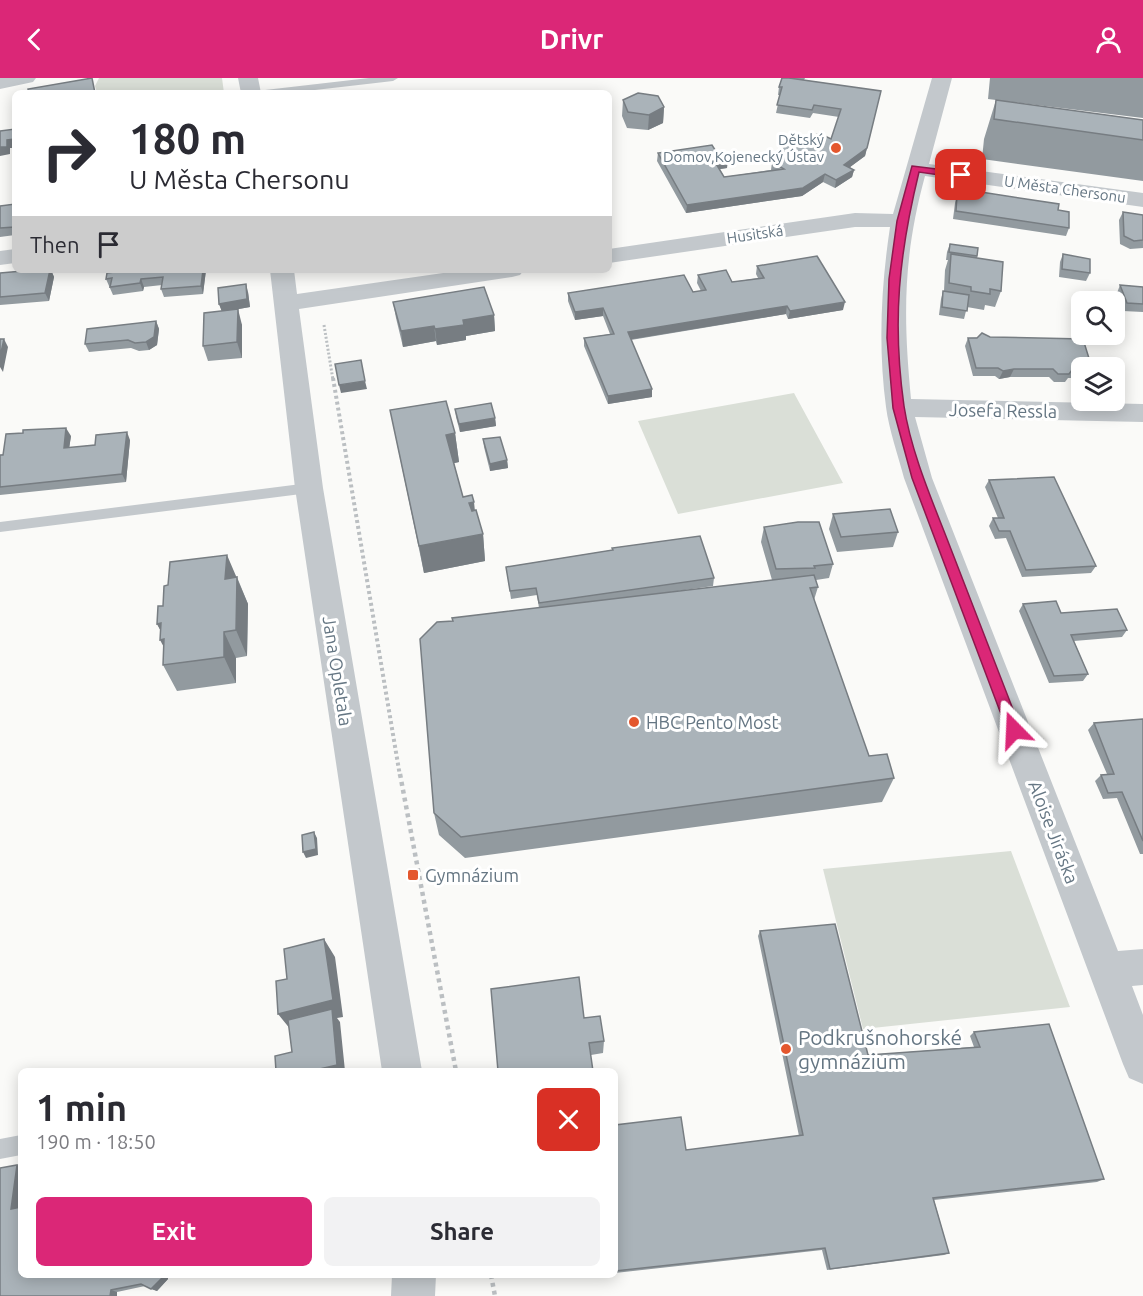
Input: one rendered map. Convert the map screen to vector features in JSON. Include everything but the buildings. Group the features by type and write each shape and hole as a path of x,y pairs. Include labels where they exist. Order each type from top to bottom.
{"street":[{"path":"0,83 26,78"},
{"name":"Aloise Jiráska","path":"942,78 902,221 894,279 893,338 899,408 926,501 1143,1064"},
{"name":"U Města Chersonu","path":"915,168 1143,200"},
{"name":"Husitská","path":"612,256 855,220 902,221"},
{"name":"Jana Opletala","path":"282,273 309,488 402,1068"},
{"path":"287,303 492,273"},
{"name":"Josefa Ressla","path":"899,408 1143,413"},
{"path":"1107,970 1143,967"},
{"path":"413,1296 414,1278"}],"lane":[{"path":"291,90 393,78"},
{"path":"0,527 309,488"},
{"path":"0,1149 18,1146"}],"path":[{"path":"324,324 385,695 455,1068"},
{"path":"492,1278 495,1296"}],"shaded area":[{"path":"99,78 222,78 224,90 96,90 95,86"},
{"path":"794,393 843,483 678,514 638,421"},
{"path":"1011,851 1070,1007 863,1029 823,869"}],"place":[{"name":"Dětský Domov,Kojenecký Ústav","path":"836,148"},
{"name":"HBC Pento Most","path":"634,722"},
{"name":"Gymnázium","path":"413,875"},
{"name":"Podkrušnohorské gymnázium","path":"786,1049"}],"route":[{"path":"961,175 915,168 902,221 894,279 893,338 899,408 918,478 1014,730"}]}
